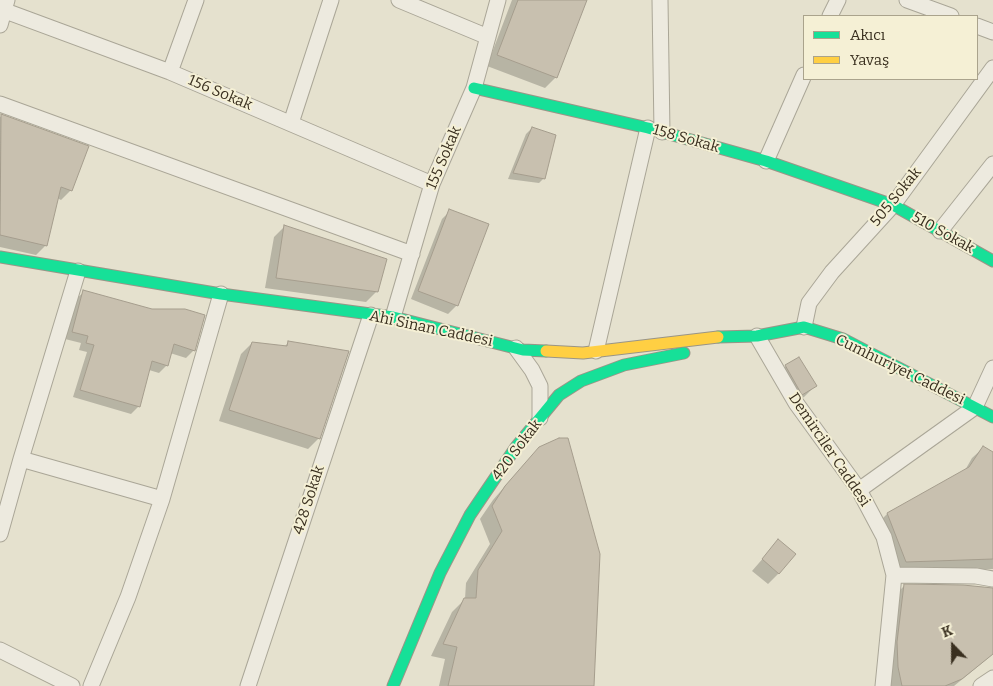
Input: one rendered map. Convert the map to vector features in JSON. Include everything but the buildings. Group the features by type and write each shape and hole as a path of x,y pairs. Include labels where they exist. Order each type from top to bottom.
{"street":[{"path":"170,72 196,0"},
{"path":"291,123 331,0"},
{"path":"399,0 488,38"},
{"name":"155 Sokak","path":"393,317 432,184 474,88 498,0"},
{"path":"596,350 655,130 660,0"},
{"path":"830,15 838,0"},
{"path":"907,0 948,15"},
{"path":"0,25 4,6"},
{"name":"156 Sokak","path":"4,6 170,72 432,184"},
{"path":"978,26 993,32"},
{"name":"505 Sokak","path":"804,327 809,303 832,272 893,205 993,68"},
{"path":"766,161 803,77"},
{"name":"158 Sokak","path":"474,88 655,130 766,161 893,205"},
{"path":"0,104 412,254"},
{"path":"940,231 993,164"},
{"name":"510 Sokak","path":"893,205 993,261"},
{"name":"Ahi Sinan Caddesi","path":"0,257 221,294 393,317 523,350 583,353 712,337 752,336 804,327"},
{"path":"0,534 78,271"},
{"path":"91,686 128,597 162,499 221,294"},
{"name":"428 Sokak","path":"248,686 371,315"},
{"name":"Cumhuriyet Caddesi","path":"804,327 843,339 872,352 993,417"},
{"name":"420 Sokak","path":"394,686 440,573 470,515 516,447 559,395 581,382 624,365 716,346 752,336"},
{"name":"Demirciler Caddesi","path":"752,336 796,403 859,490 884,537 894,575 883,686"},
{"path":"516,348 532,370 540,386 540,418"},
{"path":"859,490 975,407 993,368"},
{"path":"21,459 162,499"},
{"path":"894,575 976,576 993,579"},
{"path":"0,650 40,679 72,686"},
{"path":"980,686 993,678"}],"traffic: fast":[{"path":"474,88 648,128 766,161 893,205 993,261"},
{"path":"0,257 221,294 393,317 523,350 546,351"},
{"path":"718,337 757,336 804,327 843,339 993,417"},
{"path":"393,686 440,573 470,515 516,447 559,395 581,381 624,365 684,353"}],"traffic: slow":[{"path":"546,351 583,353 718,337"}]}
